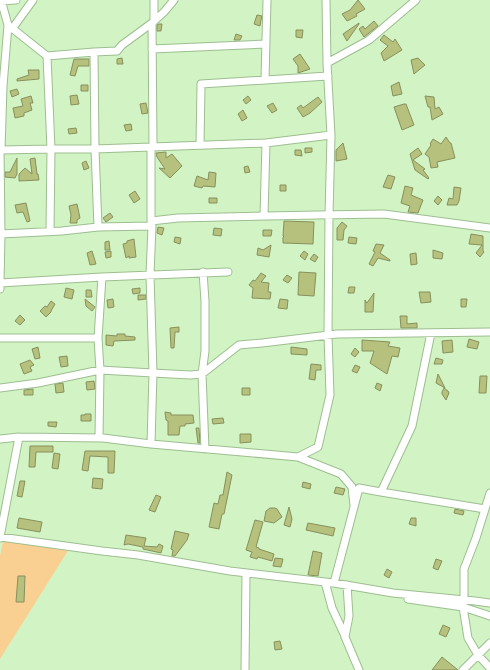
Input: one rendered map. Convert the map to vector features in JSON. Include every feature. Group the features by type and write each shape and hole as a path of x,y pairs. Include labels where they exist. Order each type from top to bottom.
{"street":[{"path":"0,289 0,150 3,86 10,27 1,1 16,0"},
{"path":"10,27 33,0"},
{"path":"152,444 153,374 150,274 152,223 152,49 154,0"},
{"path":"10,27 47,56 94,52 116,52 122,45 153,22 174,0"},
{"path":"265,80 267,0"},
{"path":"298,458 318,447 330,395 328,335 331,136 327,63 326,0"},
{"path":"327,63 369,40 416,0"},
{"path":"152,49 266,44"},
{"path":"94,52 95,149 98,227"},
{"path":"47,56 51,148 50,231"},
{"path":"200,146 201,84 328,76"},
{"path":"0,150 200,146 266,143 331,136"},
{"path":"264,216 266,143"},
{"path":"1,234 152,223 178,218 384,214 490,228"},
{"path":"203,272 205,301 205,351 202,374 205,449"},
{"path":"0,283 150,274 228,272"},
{"path":"99,438 100,370 98,338 102,277"},
{"path":"0,388 38,383 100,370 153,374 202,374 239,345 337,334 490,332"},
{"path":"381,492 412,426 431,333"},
{"path":"0,338 98,338"},
{"path":"0,439 19,437 99,438 298,458 341,474 352,487 354,506"},
{"path":"19,437 0,538 102,552 138,555 223,570 334,583 378,591 464,603 490,603"},
{"path":"334,583 359,488 485,509"},
{"path":"490,493 476,538 464,569 464,603 468,638 478,655 490,668"},
{"path":"244,670 246,573"},
{"path":"325,582 332,608 359,670"},
{"path":"345,637 349,616 347,585"},
{"path":"464,603 490,616"},
{"path":"463,670 490,643"}],"shaded area":[{"path":"3,541 69,549 0,659 0,556"}],"building":[{"path":"358,0 365,9 356,14 357,16 347,21 342,14 350,10"},
{"path":"257,15 262,16 260,26 254,24"},
{"path":"374,21 378,26 364,37 359,29 363,26 365,29"},
{"path":"162,24 161,31 157,31 157,25"},
{"path":"359,24 347,41 343,34"},
{"path":"296,30 303,30 302,38 296,37"},
{"path":"236,34 242,36 240,40 234,40"},
{"path":"384,35 393,42 395,39 402,50 384,61 381,53 388,46 380,40"},
{"path":"300,54 310,69 298,73 298,66 293,59"},
{"path":"122,58 123,64 117,64 117,59"},
{"path":"418,58 425,65 414,74 411,60"},
{"path":"74,59 89,59 89,66 78,66 75,76 70,75"},
{"path":"28,70 39,70 39,79 17,81 17,79 29,75"},
{"path":"399,82 402,94 393,96 391,86"},
{"path":"81,85 88,85 88,91 81,91"},
{"path":"17,89 19,94 12,97 10,91"},
{"path":"77,95 79,104 71,105 70,96"},
{"path":"31,96 33,103 30,103 32,110 24,113 24,116 15,118 13,108 23,106 21,99"},
{"path":"248,96 251,100 246,104 243,100"},
{"path":"425,96 434,97 435,109 439,107 443,114 432,120 430,107 428,107"},
{"path":"318,97 322,102 303,117 297,108 301,105 303,108"},
{"path":"146,103 148,113 142,114 140,104"},
{"path":"273,103 277,110 272,113 267,106"},
{"path":"406,104 414,125 402,130 394,107"},
{"path":"243,110 247,118 242,121 238,114"},
{"path":"131,124 132,130 126,131 124,125"},
{"path":"76,128 77,133 69,134 68,129"},
{"path":"446,137 451,143 455,158 437,162 438,167 431,168 429,157 425,154 433,139 441,144"},
{"path":"343,143 347,159 336,161 336,150"},
{"path":"305,148 312,148 312,152 305,153"},
{"path":"418,148 422,154 413,160 425,169 423,170 429,178 428,179 415,170 410,154"},
{"path":"295,150 301,150 302,156 295,155"},
{"path":"166,152 166,158 172,154 182,166 170,178 159,168 165,169 156,153"},
{"path":"17,158 17,174 15,178 5,177 5,172 10,172"},
{"path":"35,158 39,180 19,181 19,174 25,168 32,174 30,159"},
{"path":"86,161 89,168 84,170 82,163"},
{"path":"248,166 250,172 245,173 244,167"},
{"path":"209,172 216,173 215,187 203,186 202,188 194,186 197,176 208,180"},
{"path":"388,175 395,177 391,189 383,187"},
{"path":"280,185 286,185 286,191 280,191"},
{"path":"405,186 413,188 411,195 423,200 418,213 408,212 410,206 401,203"},
{"path":"454,187 461,188 459,201 457,205 447,205 449,198 453,199"},
{"path":"135,191 140,199 134,203 129,195"},
{"path":"438,196 442,200 438,205 434,201"},
{"path":"209,198 217,198 217,203 209,203"},
{"path":"26,203 30,221 27,222 23,212 17,213 15,205"},
{"path":"77,204 80,218 77,220 77,223 70,223 71,215 69,206"},
{"path":"110,213 113,217 106,222 103,218"},
{"path":"284,221 314,222 313,244 283,243"},
{"path":"342,222 347,226 344,230 343,240 337,240 337,228"},
{"path":"158,227 164,228 162,235 157,233"},
{"path":"214,228 222,229 221,236 213,235"},
{"path":"263,230 272,230 271,236 263,236"},
{"path":"471,234 483,236 484,252 480,257 476,253 482,245 469,244"},
{"path":"175,237 181,238 180,244 174,242"},
{"path":"349,237 357,238 356,244 348,243"},
{"path":"134,239 136,257 129,258 129,256 126,258 123,244"},
{"path":"109,241 110,250 105,250 105,242"},
{"path":"376,244 384,245 380,253 390,261 378,258 373,266 369,264 375,252 373,251"},
{"path":"271,245 269,257 257,255 258,248 263,250"},
{"path":"433,250 443,253 442,259 433,258"},
{"path":"92,251 96,264 90,265 87,253"},
{"path":"111,251 111,257 106,258 105,252"},
{"path":"304,251 308,254 305,260 300,256"},
{"path":"416,253 417,264 411,265 410,254"},
{"path":"314,254 318,257 315,262 310,259"},
{"path":"299,272 316,273 314,296 298,295"},
{"path":"261,273 266,276 261,282 269,283 268,292 271,292 270,299 252,298 253,288 249,285 253,280 255,281"},
{"path":"287,275 292,278 288,283 283,280"},
{"path":"349,287 355,287 354,293 348,293"},
{"path":"66,288 74,290 72,299 64,297"},
{"path":"140,288 140,293 133,294 132,289"},
{"path":"86,290 91,290 92,297 86,297"},
{"path":"419,292 430,292 431,302 421,303"},
{"path":"374,293 373,312 365,312 365,300 367,303"},
{"path":"138,295 146,295 146,299 138,300"},
{"path":"85,299 95,307 92,311 86,306"},
{"path":"113,299 114,307 108,308 107,300"},
{"path":"280,299 288,300 287,309 278,308"},
{"path":"461,299 467,299 466,307 461,307"},
{"path":"51,301 55,304 51,312 46,317 40,311 45,306 47,307"},
{"path":"20,315 25,320 20,325 15,321"},
{"path":"400,316 407,316 407,324 417,323 417,328 401,328"},
{"path":"179,327 179,332 175,332 174,348 171,348 170,328"},
{"path":"117,334 125,334 125,336 135,337 135,340 114,341 113,346 106,345 106,335 117,336"},
{"path":"469,339 479,342 477,349 467,347"},
{"path":"362,340 390,342 388,346 400,348 398,357 392,356 387,374 370,363 374,351 362,351"},
{"path":"452,340 453,352 443,353 442,341"},
{"path":"38,347 40,358 35,359 32,349"},
{"path":"291,347 307,349 307,355 291,354"},
{"path":"355,348 359,352 355,357 351,354"},
{"path":"67,356 68,366 61,367 59,357"},
{"path":"436,358 443,360 442,364 434,364"},
{"path":"30,360 34,365 30,367 32,371 24,374 20,364"},
{"path":"311,364 321,365 321,370 316,370 315,380 309,379"},
{"path":"355,365 360,367 357,373 352,371"},
{"path":"438,374 445,388 436,383"},
{"path":"480,376 487,376 486,393 479,393"},
{"path":"94,381 95,389 87,390 86,382"},
{"path":"63,383 64,392 56,393 55,384"},
{"path":"377,383 382,385 380,391 375,388"},
{"path":"242,388 250,388 250,395 242,395"},
{"path":"444,388 449,393 446,400 442,394"},
{"path":"33,389 33,395 24,395 24,390"},
{"path":"165,412 171,413 171,415 193,415 194,423 180,426 179,435 168,435 168,421 166,420"},
{"path":"91,414 91,421 81,421 81,415"},
{"path":"223,418 224,423 213,424 212,419"},
{"path":"48,422 57,422 56,427 48,426"},
{"path":"196,428 199,428 200,443 198,443"},
{"path":"240,434 251,434 251,442 240,443"},
{"path":"30,446 53,446 53,452 36,452 35,467 29,467"},
{"path":"85,451 115,451 114,473 108,473 108,457 90,456 88,471 82,470"},
{"path":"54,453 60,454 58,469 52,468"},
{"path":"227,472 232,475 224,514 222,514 219,529 209,527 214,503 218,504 220,495 223,495"},
{"path":"93,478 103,479 102,489 92,488"},
{"path":"20,481 25,481 22,497 17,496"},
{"path":"303,482 311,484 310,489 302,487"},
{"path":"336,487 345,489 343,495 334,493"},
{"path":"156,495 161,497 155,512 149,510"},
{"path":"289,507 292,519 290,527 284,525"},
{"path":"270,508 277,509 282,517 274,523 264,521 266,511"},
{"path":"455,509 464,511 463,515 454,513"},
{"path":"19,518 42,522 40,532 17,528"},
{"path":"411,518 416,518 416,526 409,524"},
{"path":"255,520 263,522 256,547 274,554 272,561 258,557 257,559 250,557 252,552 246,550"},
{"path":"308,523 335,528 333,536 306,530"},
{"path":"175,531 189,534 187,540 175,556 172,556 173,550 171,549"},
{"path":"126,535 146,538 144,546 157,547 159,544 163,546 161,553 143,549 143,547 128,544 124,545"},
{"path":"313,551 322,553 318,576 308,575"},
{"path":"275,558 283,559 281,567 273,566"},
{"path":"436,559 442,561 438,570 433,568"},
{"path":"387,569 392,572 389,578 384,575"},
{"path":"18,576 25,576 24,602 16,602"},
{"path":"443,625 450,628 446,637 439,634"},
{"path":"280,641 282,649 275,650 274,642"},
{"path":"442,657 458,670 432,670"}]}
